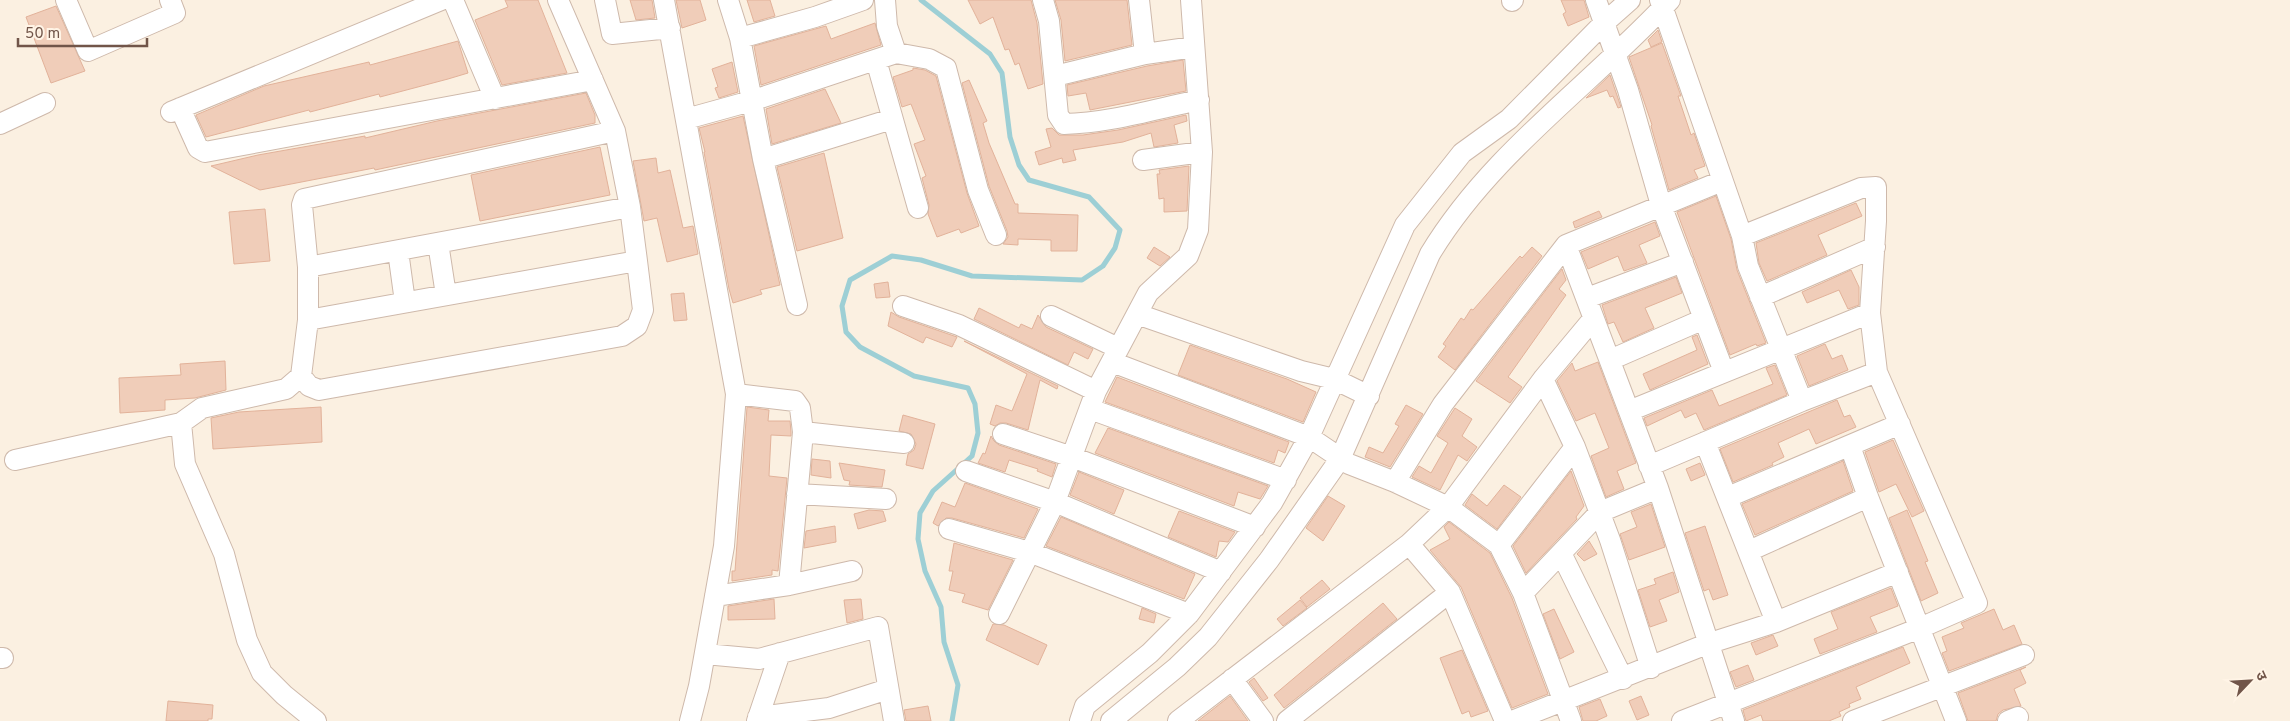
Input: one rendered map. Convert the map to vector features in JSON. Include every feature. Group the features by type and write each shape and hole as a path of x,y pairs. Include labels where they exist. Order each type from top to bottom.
{"street":[{"path":"66,0 88,52 175,13 170,0"},
{"path":"441,0 175,110 198,148 205,152 593,80"},
{"path":"453,0 495,99"},
{"path":"301,376 309,386 319,390 622,336 637,326 643,310 630,207 615,131 558,0"},
{"path":"605,0 612,34 670,28"},
{"path":"664,0 736,394 724,546 700,686 690,721"},
{"path":"728,0 740,38 763,159 797,305"},
{"path":"740,38 815,9 862,0"},
{"path":"885,0 887,26 896,53"},
{"path":"1043,0 1049,21 1058,115 1064,124 1079,124 1127,116 1199,100"},
{"path":"1138,0 1145,54"},
{"path":"999,614 1055,502 1093,400 1115,355 1148,293 1188,256 1198,230 1202,152 1191,0"},
{"path":"1596,0 1616,55 1661,205 1724,372"},
{"path":"1080,721 1085,706 1150,653 1189,614 1255,527 1286,480 1309,437 1405,225 1462,153 1509,119 1604,23 1630,0"},
{"path":"1112,721 1208,637 1269,560 1351,464 1369,396 1430,254 1446,227 1492,171 1596,71 1616,55 1664,3 1722,181 1742,236 1748,266 1802,401"},
{"path":"1055,76 1145,54 1194,47"},
{"path":"686,119 751,101 896,53 929,58 946,68 973,173 996,235"},
{"path":"876,60 918,208"},
{"path":"0,124 45,104"},
{"path":"763,159 892,119"},
{"path":"15,460 182,423 202,408 286,389 301,376 308,320 308,268 302,205 304,199 309,196 615,131"},
{"path":"1144,160 1202,152"},
{"path":"1395,482 1443,404 1566,245 1722,181"},
{"path":"1682,721 1731,712 1977,603 1877,372 1870,313 1875,247 1876,187 1861,188 1742,236"},
{"path":"308,268 630,207"},
{"path":"438,243 446,295"},
{"path":"1566,245 1658,488 1707,644 1731,712"},
{"path":"1760,297 1875,247"},
{"path":"398,251 405,302"},
{"path":"308,320 637,260"},
{"path":"1587,298 1683,262"},
{"path":"903,306 959,325 1093,400 1286,480"},
{"path":"1629,411 1870,313"},
{"path":"1137,314 1301,371 1334,379 1369,396"},
{"path":"1051,316 1115,355 1309,437 1351,464 1448,507 1499,545 1523,593 1571,721"},
{"path":"1187,718 1232,679 1409,544 1448,507 1543,379 1593,319"},
{"path":"1610,360 1704,319"},
{"path":"1649,466 1802,401 1877,372"},
{"path":"1543,379 1575,447 1600,512 1651,668"},
{"path":"736,394 795,401 800,408 803,432 789,585"},
{"path":"182,423 185,464 224,554 247,640 262,673 306,719"},
{"path":"1728,497 1900,424"},
{"path":"803,432 904,443"},
{"path":"1003,434 1072,457 1255,527"},
{"path":"1705,442 1776,622"},
{"path":"1850,446 1868,497 1956,721"},
{"path":"1499,545 1575,447"},
{"path":"966,470 1055,502 1221,572"},
{"path":"1523,593 1600,512 1658,488"},
{"path":"797,494 886,499"},
{"path":"1749,551 1868,497"},
{"path":"949,529 1030,552 1189,614"},
{"path":"1409,544 1450,592 1506,721"},
{"path":"1561,553 1623,678"},
{"path":"715,596 789,585 852,571"},
{"path":"1512,721 1651,668 1707,644 1776,622 1898,572"},
{"path":"1287,721 1450,592"},
{"path":"705,654 759,659 878,627 894,721"},
{"path":"780,653 757,719 827,715 888,689"},
{"path":"1853,721 1944,687 2024,654"},
{"path":"1232,679 1263,721"}],"building":[{"path":"505,0 538,0 567,73 502,85 475,20 508,7"},
{"path":"630,0 652,0 655,18 636,20"},
{"path":"676,0 700,0 706,20 682,28"},
{"path":"747,0 770,0 775,16 754,22"},
{"path":"968,0 1031,0 1037,23 1043,84 1028,89 1019,63 1015,65 1009,49 1005,50 993,17 980,24"},
{"path":"1055,0 1127,0 1132,45 1065,61 1061,20"},
{"path":"1561,0 1584,0 1589,17 1568,26 1563,14 1566,12"},
{"path":"56,6 85,71 51,83 26,17"},
{"path":"875,23 881,45 761,85 754,46 826,26 831,39"},
{"path":"1658,30 1662,42 1651,47 1648,40"},
{"path":"458,41 468,73 448,79 380,97 379,94 310,112 309,110 206,137 196,115 264,86 369,62 370,65"},
{"path":"1662,43 1681,96 1678,96 1691,135 1694,133 1705,166 1694,170 1698,178 1669,190 1652,125 1629,57"},
{"path":"1183,60 1186,91 1090,110 1086,93 1068,96 1067,85 1147,66"},
{"path":"732,62 738,92 719,98 715,88 718,87 712,69"},
{"path":"913,68 925,70 936,76 967,193 979,226 961,233 959,229 937,237 928,214 929,205 922,178 926,176 914,144 925,140 911,104 902,107 893,77 913,70"},
{"path":"1610,75 1621,107 1618,108 1613,96 1610,97 1607,90 1586,98"},
{"path":"969,80 987,121 983,123 989,143 1015,204 1018,204 1018,213 1078,215 1077,251 1051,251 1051,240 1018,239 1018,245 1003,244 1008,237 1007,231 989,186 962,83"},
{"path":"825,89 841,123 772,144 766,109"},
{"path":"586,93 595,115 595,123 375,170 374,168 260,190 211,166 258,155 365,136 365,138 437,121"},
{"path":"1186,115 1187,121 1174,125 1178,143 1154,147 1151,133 1123,142 1073,150 1076,160 1063,163 1062,158 1039,165 1035,152 1051,147 1046,129 1052,128 1059,135 1083,135 1118,130"},
{"path":"743,116 780,285 760,290 762,294 733,303 699,128"},
{"path":"600,147 610,195 480,221 471,175"},
{"path":"824,153 843,238 797,251 777,167"},
{"path":"656,158 658,173 670,170 683,228 693,226 698,254 667,262 657,218 644,221 633,161"},
{"path":"1189,166 1187,211 1164,212 1164,198 1159,199 1157,174 1160,174 1159,170"},
{"path":"1716,196 1731,239 1737,270 1766,343 1757,346 1756,344 1730,355 1677,212"},
{"path":"1856,203 1862,216 1818,235 1827,255 1767,281 1759,263 1756,243"},
{"path":"265,209 270,261 234,264 229,212"},
{"path":"1599,211 1602,217 1575,228 1573,222"},
{"path":"1655,222 1660,236 1639,245 1647,263 1624,271 1618,256 1588,269 1581,252"},
{"path":"1154,247 1170,257 1160,266 1147,258"},
{"path":"1532,247 1542,256 1455,370 1438,357 1446,346 1443,344 1461,318 1464,320 1471,309 1473,310 1520,256 1522,258"},
{"path":"1562,269 1566,280 1559,289 1566,295 1508,377 1522,387 1510,403 1476,381"},
{"path":"1851,270 1859,287 1859,305 1848,309 1839,290 1807,303 1802,292"},
{"path":"1676,277 1682,293 1645,308 1654,328 1623,342 1614,322 1608,324 1602,305"},
{"path":"888,282 890,297 876,298 874,284"},
{"path":"684,293 687,320 674,321 671,294"},
{"path":"979,308 1019,328 1021,324 1032,329 1038,315 1046,327 1093,349 1088,359 1074,352 1068,365 974,319"},
{"path":"891,312 899,317 957,337 952,347 926,337 923,343 888,326"},
{"path":"1697,335 1708,364 1650,390 1643,374 1697,350 1692,337"},
{"path":"964,341 1058,386 1057,389 1040,380 1028,430 1006,423 1000,423 995,426 990,424 996,405 1012,411 1027,374"},
{"path":"1825,344 1832,359 1842,355 1848,370 1809,386 1797,356"},
{"path":"1190,345 1287,379 1316,392 1303,422 1178,375"},
{"path":"225,361 226,390 195,398 165,400 165,410 120,413 119,378 181,375 180,364"},
{"path":"1598,362 1636,463 1617,471 1624,489 1606,497 1591,456 1609,448 1595,413 1576,421 1557,381 1572,363 1575,371"},
{"path":"1775,365 1787,395 1704,430 1696,413 1685,418 1681,410 1647,426 1644,418 1712,390 1719,406 1773,384 1766,368"},
{"path":"1117,377 1289,442 1285,453 1278,450 1274,463 1105,402"},
{"path":"1837,400 1844,417 1850,415 1856,427 1816,444 1809,429 1778,443 1784,457 1772,463 1773,465 1733,482 1720,449"},
{"path":"1406,405 1423,414 1390,467 1365,457 1369,447 1383,453 1399,426 1395,424"},
{"path":"321,407 322,442 213,449 211,418 239,412"},
{"path":"747,407 769,410 768,421 790,421 791,436 771,435 769,476 787,478 778,571 772,570 772,575 732,581 732,571 735,571"},
{"path":"1455,408 1472,419 1462,436 1477,447 1467,461 1458,455 1440,490 1412,477 1419,466 1431,473 1448,443 1437,436"},
{"path":"903,415 935,424 923,469 906,465 908,454 914,450 916,444 911,434 899,431"},
{"path":"1108,428 1268,486 1260,499 1238,492 1234,506 1095,453"},
{"path":"991,436 999,445 1056,464 1052,477 1037,471 1038,469 1009,460 1005,472 978,463 983,453 985,454"},
{"path":"1893,440 1924,511 1912,517 1896,484 1879,492 1865,452"},
{"path":"812,459 830,461 831,478 811,475"},
{"path":"1843,461 1853,491 1755,535 1742,504"},
{"path":"839,463 885,470 882,487 849,485 850,481 844,480"},
{"path":"1700,463 1705,475 1691,481 1686,469"},
{"path":"1571,471 1584,506 1576,517 1577,519 1526,573 1513,546"},
{"path":"1079,472 1124,490 1114,514 1070,495"},
{"path":"965,483 1038,509 1024,538 952,518 946,518 938,526 933,523 942,502 955,507"},
{"path":"1504,485 1521,497 1497,529 1465,505 1472,494 1487,506"},
{"path":"1328,496 1345,506 1323,541 1306,528"},
{"path":"1651,504 1665,547 1629,560 1620,534 1637,527 1631,512"},
{"path":"869,510 883,511 886,521 858,529 854,514"},
{"path":"1907,510 1928,561 1925,562 1938,593 1921,601 1889,518"},
{"path":"1179,511 1235,532 1228,542 1219,541 1216,557 1168,537"},
{"path":"1061,517 1195,574 1184,599 1046,546"},
{"path":"1449,522 1490,553 1512,598 1548,694 1512,708 1461,587 1430,550 1450,539 1444,527"},
{"path":"835,526 836,542 804,548 806,531"},
{"path":"1705,526 1728,595 1713,600 1709,589 1704,591 1685,533"},
{"path":"1589,541 1597,554 1584,561 1577,554"},
{"path":"954,543 1013,560 988,610 962,602 965,594 949,590 953,571 949,571"},
{"path":"1673,572 1679,592 1659,600 1667,621 1650,627 1638,590 1656,584 1654,579"},
{"path":"1322,580 1330,589 1307,607 1300,598"},
{"path":"1891,588 1898,606 1870,617 1877,632 1820,654 1814,639 1838,629 1831,612"},
{"path":"774,599 775,619 728,620 728,606"},
{"path":"861,599 863,619 847,623 844,600"},
{"path":"1300,600 1307,608 1283,626 1277,619"},
{"path":"1383,603 1397,619 1284,708 1274,695"},
{"path":"1142,608 1156,614 1154,623 1139,619"},
{"path":"1554,609 1574,652 1560,659 1543,614"},
{"path":"1994,609 2003,630 2014,625 2022,644 1949,671 1942,653 1947,651 1942,637 1964,628 1961,623"},
{"path":"993,624 1004,625 1047,645 1038,665 986,640"},
{"path":"1773,635 1778,646 1756,655 1751,643"},
{"path":"1903,647 1910,663 1856,687 1861,699 1849,704 1850,707 1839,712 1841,716 1829,721 1763,721 1761,715 1746,721 1743,710"},
{"path":"1462,650 1488,711 1471,717 1469,711 1462,714 1440,658"},
{"path":"1748,665 1754,680 1736,687 1730,672"},
{"path":"2026,667 2020,670 2026,683 2014,689 2021,706 2003,710 1998,714 1996,721 1968,721 1958,693"},
{"path":"1254,678 1268,698 1263,701 1249,682"},
{"path":"1230,696 1248,721 1198,721"},
{"path":"1641,696 1649,715 1637,720 1629,701"},
{"path":"1600,699 1607,716 1596,721 1583,721 1579,707"},
{"path":"168,701 213,705 212,719 208,719 208,721 166,721"},
{"path":"928,706 931,721 906,721 904,710"}],"waterway":[{"path":"921,0 990,54 1002,73 1010,137 1019,165 1029,180 1089,197 1120,230 1115,248 1103,266 1082,280 972,276 921,260 892,256 850,280 842,306 846,332 860,347 914,376 968,388 975,404 978,433 972,456 933,491 920,513 918,539 925,571 941,607 944,642 958,685 952,721"}]}
